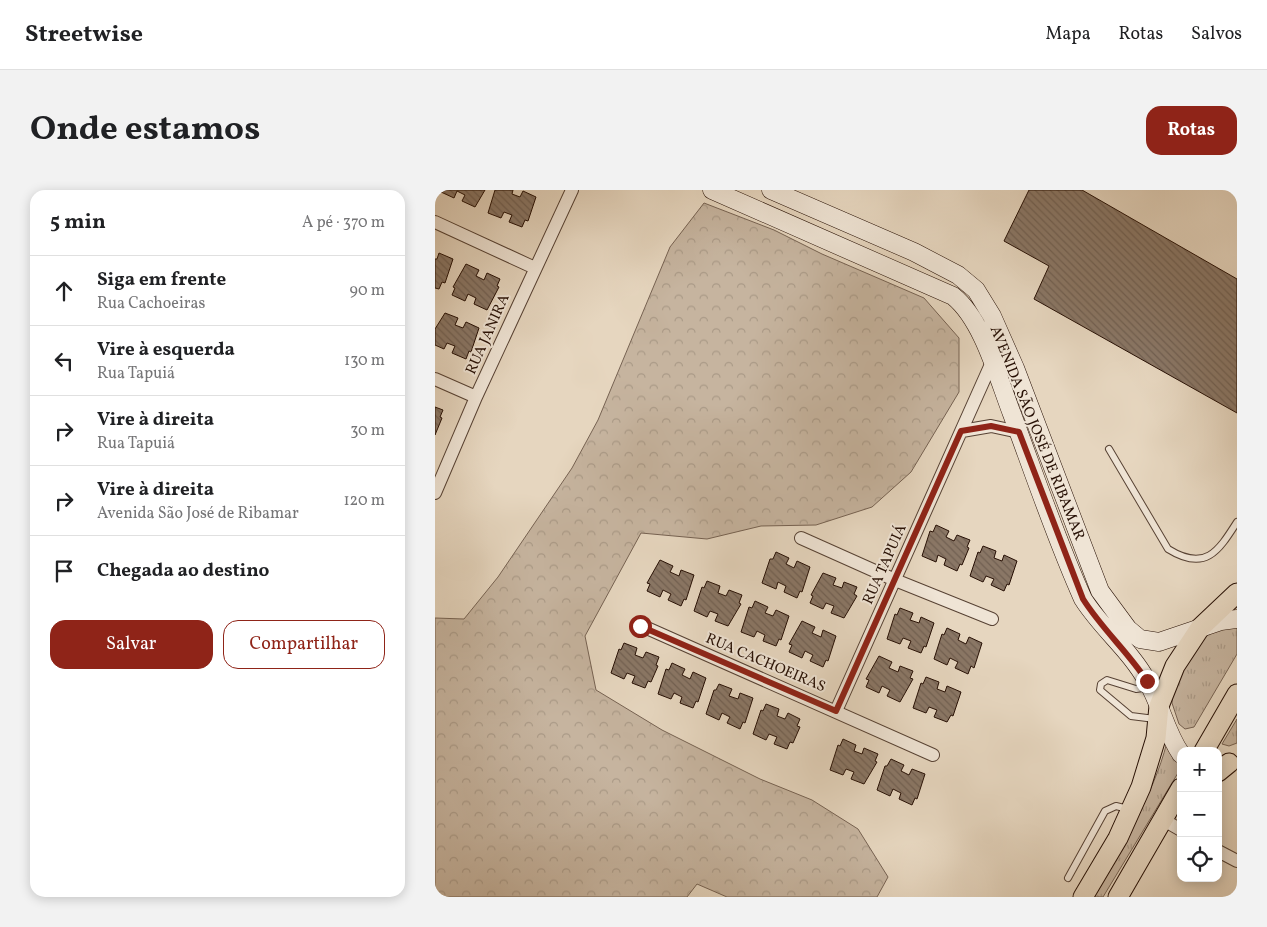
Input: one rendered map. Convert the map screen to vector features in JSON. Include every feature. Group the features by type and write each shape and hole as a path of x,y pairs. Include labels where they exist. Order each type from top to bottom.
{"main road":[{"path":"1083,897 1118,838 1141,787 1155,738 1159,713 1178,660 1200,628 1237,593"},
{"path":"1206,747 1237,694"},
{"path":"1118,897 1179,792"}],"street":[{"name":"RUA JANIRA","path":"435,493 476,397 572,190"},
{"name":"AVENIDA SÃO JOSÉ DE RIBAMAR","path":"712,190 953,296 971,314 1009,405 1077,584 1093,614 1133,659 1150,687 1159,713 1177,747"},
{"name":"AVENIDA SÃO JOSÉ DE RIBAMAR","path":"771,190 914,252 948,269 968,282 984,300 1027,398 1100,591 1120,621 1140,639 1159,642 1237,618"},
{"path":"435,222 535,268"},
{"name":"RUA TAPUIÁ","path":"836,711 992,362"},
{"path":"435,379 476,397"},
{"path":"1009,405 1027,398"},
{"path":"961,431 991,426 1019,432"},
{"path":"801,538 895,580 992,619"},
{"path":"1093,614 1109,605"},
{"name":"RUA CACHOEIRAS","path":"640,626 933,755"},
{"path":"1162,819 1177,828"},
{"path":"1222,853 1237,861"}],"lane":[{"path":"1109,449 1168,549 1184,559 1205,559 1222,545 1237,522"},
{"path":"1150,687 1136,689 1107,680 1101,684 1100,690 1131,716 1159,713"},
{"path":"1068,878 1105,811 1116,806 1130,810"}],"green space":[{"path":"704,203 774,230 822,254 924,298 959,338 959,392 911,472 872,507 816,525 761,526 707,539 641,533 585,636 596,690 662,730 760,779 812,800 858,829 888,877 877,897 727,897 697,884 687,897 435,897 435,618 464,619 498,577 572,468 598,420 670,247"},
{"path":"1237,621 1237,654 1194,727 1185,729 1179,724 1172,703 1173,683 1204,633"},
{"path":"1237,719 1237,743 1229,746 1222,744"},
{"path":"1167,742 1177,757 1177,775 1103,897 1090,897 1134,822 1161,763"}],"building":[{"path":"442,190 485,190 475,207 462,201 465,195 457,191 454,198 441,192"},
{"path":"495,190 513,190 512,194 520,197 523,191 536,197 528,221 525,220 522,227 509,222 512,215 504,212 501,218 488,213"},
{"path":"1029,190 1082,190 1237,279 1237,413 1034,299 1049,266 1004,241"},
{"path":"439,253 453,259 445,283 442,282 439,289 435,288 435,259 437,259"},
{"path":"466,264 479,270 476,276 484,280 487,273 500,279 497,286 499,287 487,310 474,304 476,298 468,294 465,301 452,295 455,288 453,287"},
{"path":"445,313 458,318 455,325 463,328 466,322 479,328 471,352 469,351 466,359 452,353 455,346 447,343 444,349 435,345 435,329"},
{"path":"435,407 443,410 435,435"},
{"path":"936,525 949,531 946,537 954,541 957,535 970,540 962,565 960,564 957,571 944,565 946,559 938,555 936,562 922,556 930,531 933,532"},
{"path":"983,546 996,551 994,558 1002,561 1004,555 1017,561 1009,585 1007,584 1004,591 991,585 994,579 986,576 983,582 970,576 978,552 980,553"},
{"path":"776,552 789,558 786,564 794,568 797,561 810,567 802,592 800,591 797,598 784,592 786,586 778,582 776,589 762,583 770,559 773,559"},
{"path":"660,560 673,566 670,572 679,576 681,570 694,575 686,600 684,599 681,606 668,600 671,594 663,590 660,597 647,591 650,584 647,583"},
{"path":"823,573 836,578 833,585 842,588 844,582 857,587 854,594 857,596 844,618 831,613 834,606 826,603 823,609 810,603 813,596 811,595"},
{"path":"707,581 720,586 718,593 726,596 729,590 742,595 739,603 741,604 728,626 715,621 718,614 710,611 707,617 694,611 702,587 704,588"},
{"path":"755,601 768,607 765,613 773,616 776,610 789,616 781,640 779,639 776,646 763,641 765,635 757,631 754,637 741,632 749,607 752,608"},
{"path":"900,608 913,613 910,620 919,623 921,617 934,623 926,647 924,646 921,653 908,648 911,641 903,638 900,644 887,639 895,614 897,615"},
{"path":"802,621 815,627 812,633 821,637 823,630 836,636 828,661 826,660 823,667 810,661 813,655 805,651 802,658 789,652 792,645 789,644"},
{"path":"947,628 960,634 958,640 966,644 969,637 982,643 974,668 971,666 968,674 955,668 958,662 950,658 947,665 934,659 942,634 944,635"},
{"path":"624,643 637,648 635,655 643,658 646,652 659,657 656,665 658,666 651,682 648,681 645,688 632,683 635,676 627,673 624,679 611,673 619,649 621,650"},
{"path":"879,656 892,662 889,668 898,672 900,666 913,671 910,678 913,679 900,702 887,696 890,690 882,686 879,693 866,687 869,680 866,679"},
{"path":"672,663 685,669 682,675 690,679 693,672 706,678 698,702 696,701 693,708 680,703 682,697 674,693 671,699 658,694 666,669 669,670"},
{"path":"926,677 939,682 937,689 945,692 947,686 961,692 953,716 951,715 947,722 934,717 937,710 929,707 926,713 913,708 921,683 923,684"},
{"path":"719,684 732,689 729,696 738,699 740,693 753,698 745,723 743,722 740,729 727,723 730,717 722,713 719,720 706,714 714,690 716,690"},
{"path":"766,704 779,709 777,716 785,719 788,713 800,719 797,726 800,727 793,743 790,742 787,749 774,744 777,737 769,734 766,740 753,734 761,710 763,711"},
{"path":"843,739 856,745 854,751 862,754 864,748 878,754 875,761 877,762 864,784 851,779 854,772 846,769 843,775 830,770 838,745 840,746"},
{"path":"891,759 904,765 901,771 909,775 912,769 925,774 917,799 915,798 912,805 899,799 901,793 893,789 890,796 877,790 885,766 887,766"}],"route":[{"path":"640,626 836,711 961,431 991,426 1019,432 1083,599 1093,614 1133,659 1147,681"}]}
